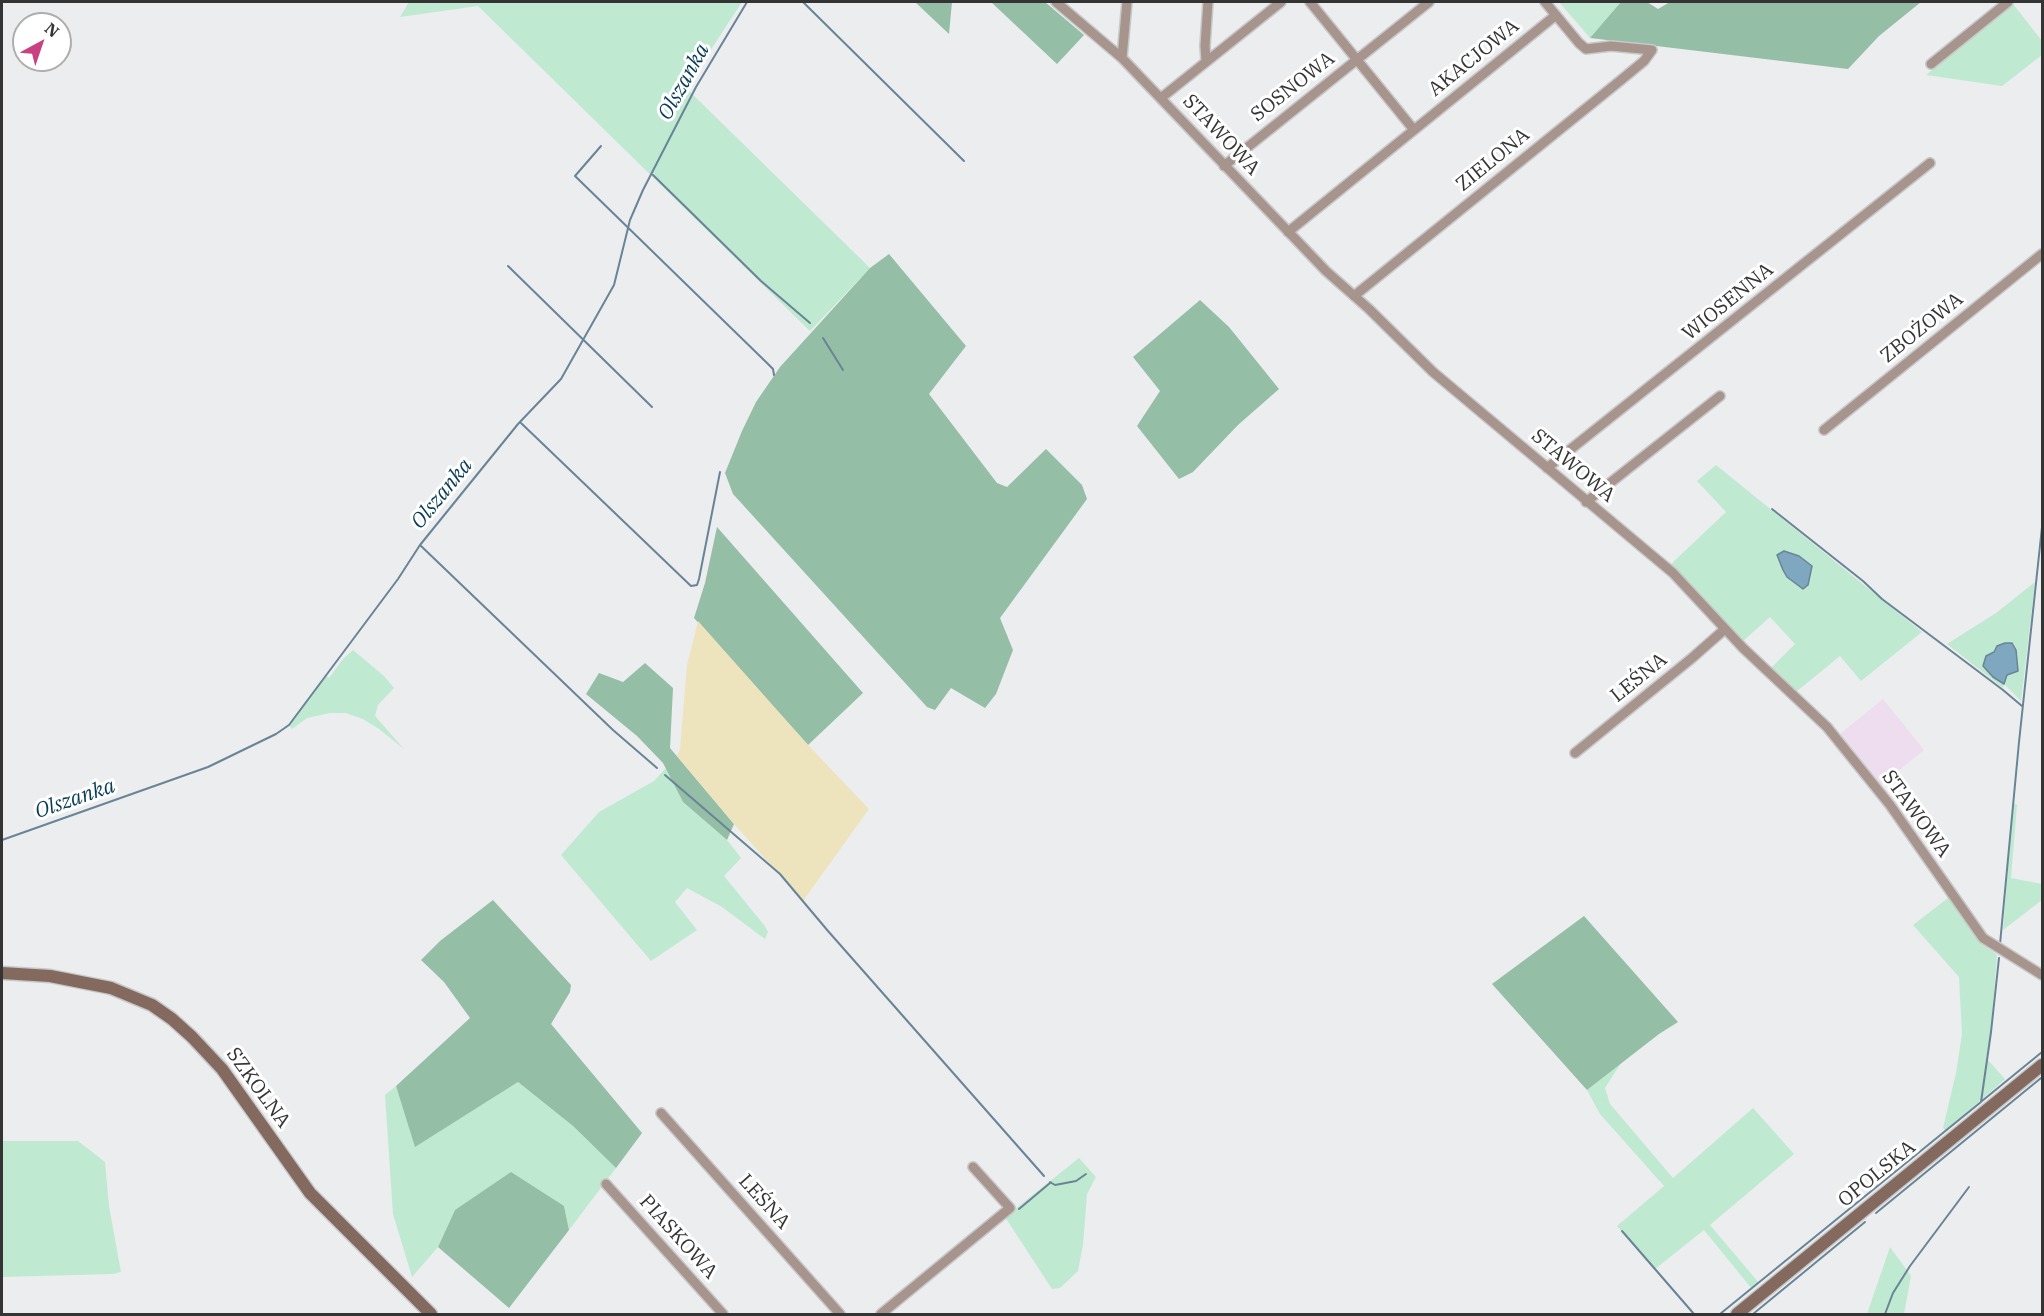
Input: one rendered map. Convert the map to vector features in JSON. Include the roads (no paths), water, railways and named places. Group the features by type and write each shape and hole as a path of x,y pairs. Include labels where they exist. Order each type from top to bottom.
{"street":[{"name":"STAWOWA","path":"1056,2 1122,58 1326,271 1433,372 1673,573 1725,629 1827,727 1884,798 1983,938 2043,975"},
{"path":"1122,58 1127,2"},
{"path":"1206,61 1208,2"},
{"path":"1161,98 1281,2"},
{"path":"1310,2 1357,59"},
{"name":"SOSNOWA","path":"1224,166 1429,2"},
{"path":"1545,2 1556,15"},
{"path":"1931,64 2008,2"},
{"name":"ZIELONA","path":"1354,296 1621,80 1644,61 1652,50 1611,46 1586,49 1556,15"},
{"name":"AKACJOWA","path":"1288,232 1556,15"},
{"name":"SOSNOWA","path":"1357,59 1414,130"},
{"name":"WIOSENNA","path":"1547,468 1930,163"},
{"name":"ZBOŻOWA","path":"1824,430 2043,254"},
{"path":"1586,502 1720,396"},
{"name":"LEŚNA","path":"1575,753 1725,629"},
{"name":"SZKOLNA","path":"2,974 50,976 85,981 111,988 152,1005 172,1018 222,1069 310,1193 431,1314"},
{"name":"OPOLSKA","path":"1737,1314 2043,1065"},
{"name":"LEŚNA","path":"661,1113 840,1314"},
{"path":"881,1314 1010,1208 973,1167"},
{"name":"PIASKOWA","path":"606,1184 723,1314"}],"water":[{"path":"1784,551 1799,556 1812,566 1808,585 1803,589 1787,577 1783,570 1777,555"},
{"path":"2012,643 2016,650 2018,671 2007,675 2004,684 1993,677 1983,666 1986,656 1994,652 1997,646"}],"waterway":[{"name":"Olszanka","path":"2,840 208,767 276,734 289,725 398,579 420,545 518,424 561,379 614,285 630,220 643,190 696,87 747,2"},
{"path":"803,2 964,161"},
{"path":"601,146 575,176 773,369 774,375"},
{"path":"653,175 761,281 810,323"},
{"path":"508,266 652,407"},
{"path":"823,338 843,370"},
{"path":"521,423 691,586 697,585 699,579 720,472"},
{"path":"1772,509 1863,581 1882,599 2022,706"},
{"path":"2000,944 2042,527"},
{"path":"420,545 613,730 657,768"},
{"path":"665,775 780,874 1044,1176"},
{"path":"1720,1314 1981,1102 1999,958"},
{"path":"1982,1101 2042,1052"},
{"path":"1876,1213 2041,1078"},
{"path":"1050,1182 1055,1185 1076,1181 1086,1174"},
{"path":"1019,1209 1050,1183"},
{"path":"1885,1314 1893,1293 1910,1266 1969,1187"},
{"path":"1753,1314 1865,1222"},
{"path":"1622,1231 1694,1314"}]}
